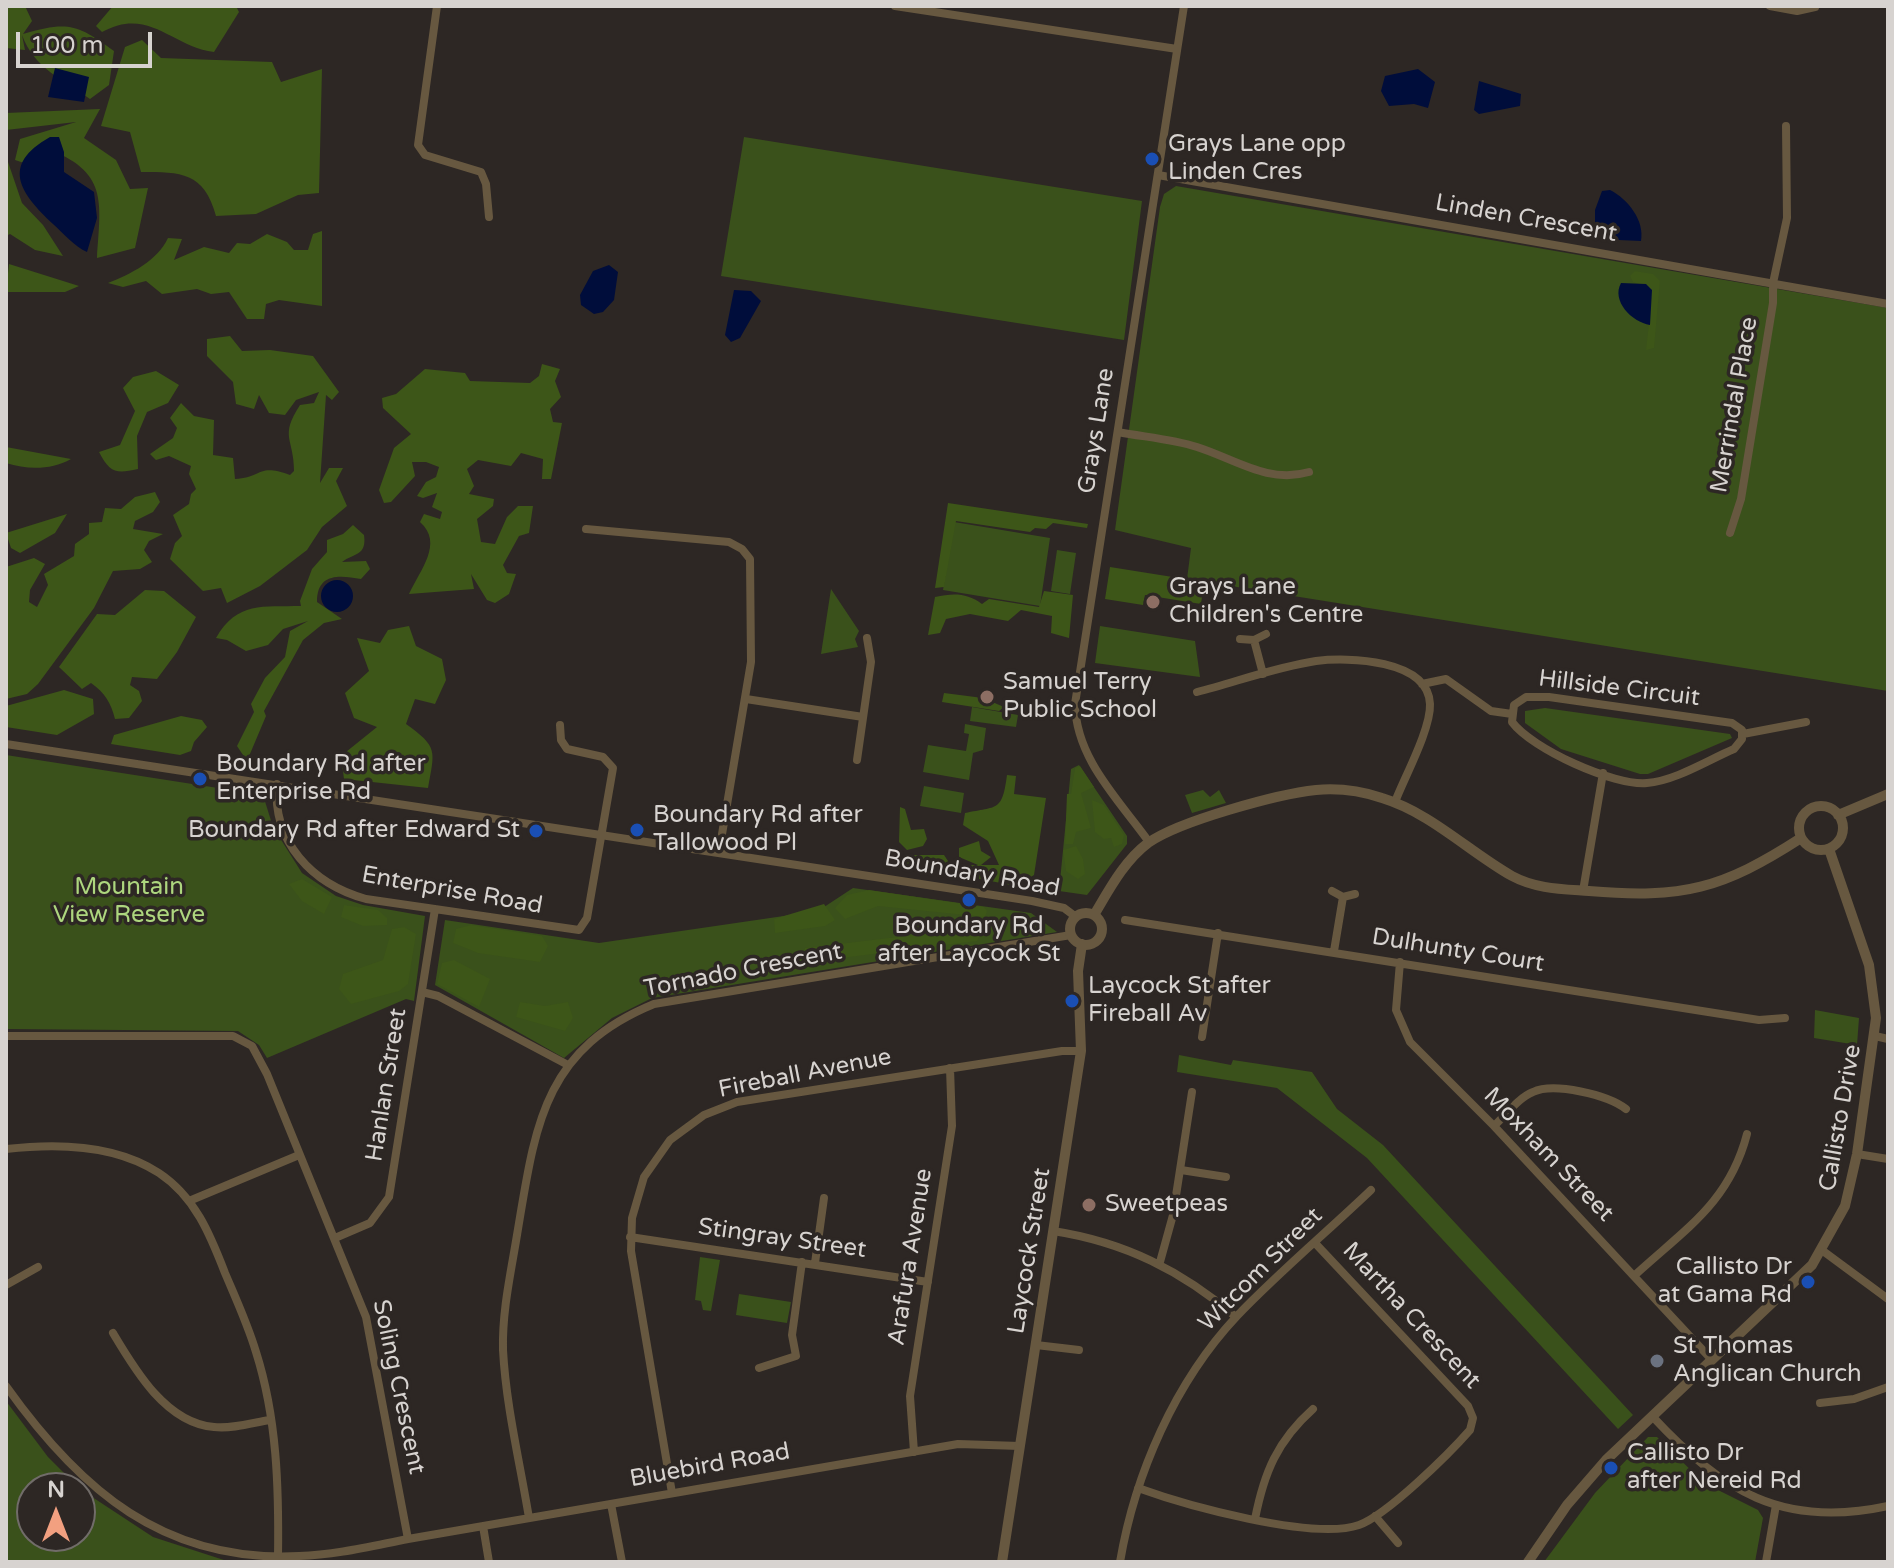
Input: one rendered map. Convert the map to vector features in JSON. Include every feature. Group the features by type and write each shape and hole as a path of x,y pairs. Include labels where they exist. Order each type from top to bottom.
{"street":[{"path":"437,6 418,145 430,158 481,172 486,184 489,217"},
{"path":"895,6 1177,49"},
{"name":"Grays Lane","path":"1149,842 1086,753 1075,717 1184,6"},
{"path":"1770,6 1797,11 1815,7"},
{"name":"Merrindal Place","path":"1730,533 1741,499 1773,303 1773,283 1787,218 1786,126"},
{"name":"Linden Crescent","path":"1158,175 1888,304"},
{"path":"1118,432 1197,447 1265,473 1292,476 1309,472"},
{"path":"586,529 724,541 742,549 752,570 751,662 719,852"},
{"path":"1240,639 1254,640 1266,634"},
{"path":"857,760 871,659 867,638"},
{"path":"1254,640 1263,674"},
{"path":"1197,692 1304,663 1341,660 1398,669 1416,677 1430,702 1429,714 1395,802"},
{"path":"1422,684 1446,679 1491,711 1512,714"},
{"name":"Hillside Circuit","path":"1743,734 1732,723 1549,697 1520,699 1512,714 1515,726 1549,753 1639,783 1656,782 1734,749 1743,734 1806,722"},
{"path":"746,699 863,717"},
{"path":"560,725 561,740 567,749 603,757 612,765 610,796 601,834"},
{"name":"Boundary Road","path":"6,744 1044,903 1064,908 1076,917"},
{"path":"1583,891 1603,773"},
{"name":"Enterprise Road","path":"277,784 276,805 283,832 297,855 319,878 341,891 366,899 571,931 579,930 587,918 601,834"},
{"path":"1094,915 1130,860 1149,842 1193,823 1308,791 1356,792 1395,802 1520,880 1546,888 1655,896 1702,889 1744,872 1801,838"},
{"path":"1838,815 1888,794"},
{"path":"1827,807 1838,815 1843,831 1836,845 1816,850 1801,838 1799,824 1806,812 1827,807"},
{"name":"Callisto Drive","path":"1528,1562 1583,1486 1652,1416 1801,1276 1823,1251 1845,1206 1857,1154 1875,1036 1875,1003 1869,965 1829,849"},
{"path":"1332,891 1343,897 1355,894"},
{"path":"1334,951 1343,897"},
{"name":"Hanlan Street","path":"335,1238 375,1219 389,1197 435,909"},
{"path":"1094,915 1101,923 1102,933 1096,942 1082,944 1071,935 1071,925 1076,917 1094,915"},
{"name":"Dulhunty Court","path":"1125,920 1759,1020 1785,1018"},
{"path":"1202,1037 1218,933"},
{"name":"Tornado Crescent","path":"529,1518 505,1373 504,1317 533,1137 541,1112 568,1065 600,1034 631,1013 654,1004 1071,935"},
{"name":"Laycock Street","path":"1002,1562 1081,1051 1078,971 1082,944"},
{"name":"Moxham Street","path":"1400,962 1396,1005 1403,1033 1635,1275 1712,1360"},
{"path":"422,992 438,996 568,1065"},
{"name":"Soling Crescent","path":"6,1036 233,1036 244,1040 258,1054 369,1326 408,1539"},
{"path":"1875,1036 1888,1039"},
{"name":"Fireball Avenue","path":"672,1493 630,1237 639,1190 670,1140 704,1115 746,1100 1081,1051"},
{"name":"Arafura Avenue","path":"914,1452 910,1396 953,1116 950,1068"},
{"path":"1494,1126 1527,1095 1543,1089 1605,1097 1626,1109"},
{"path":"1160,1262 1168,1239 1181,1170 1192,1092"},
{"path":"1635,1275 1723,1192 1737,1169 1747,1134"},
{"path":"6,1149 87,1148 116,1153 161,1174 189,1201 208,1232 251,1337 279,1486 278,1557"},
{"path":"1857,1154 1888,1159"},
{"path":"189,1201 299,1155"},
{"path":"1181,1170 1226,1177"},
{"name":"Witcom Street","path":"1120,1562 1138,1488 1182,1392 1236,1317 1371,1190"},
{"path":"815,1263 824,1198"},
{"path":"1053,1231 1105,1242 1160,1262 1206,1292 1236,1317"},
{"name":"Stingray Street","path":"630,1237 928,1282"},
{"name":"Martha Crescent","path":"1138,1488 1196,1507 1334,1530 1356,1526 1375,1516 1467,1433 1472,1414 1315,1243"},
{"path":"1823,1251 1888,1299"},
{"path":"759,1368 796,1356 793,1327 802,1262"},
{"path":"6,1285 38,1267"},
{"path":"113,1333 150,1386 189,1420 220,1428 269,1420"},
{"path":"1036,1345 1079,1350"},
{"path":"6,1386 33,1424 78,1475 127,1513 208,1548 242,1556 278,1557 347,1550 408,1539"},
{"path":"1820,1403 1854,1399 1888,1387"},
{"path":"1255,1519 1262,1482 1274,1453 1289,1432 1313,1409"},
{"path":"1652,1416 1713,1476 1776,1505 1839,1513 1888,1506"},
{"name":"Bluebird Road","path":"408,1539 972,1443 1020,1446"},
{"path":"611,1504 622,1562"},
{"path":"1766,1562 1776,1505"},
{"path":"1375,1516 1398,1543"},
{"path":"483,1526 489,1562"},
{"path":"347,1550 349,1562"}],"green space":[{"path":"6,6 25,6 32,21 23,34 51,27 72,28 81,30 114,51 109,85 90,99 42,65 22,35 25,50 6,48"},
{"path":"113,6 236,6 239,12 214,52 199,49 160,30 133,23 102,32 96,26"},
{"path":"142,40 161,58 272,62 281,82 322,69 319,193 298,195 256,214 216,216 211,201 198,183 179,174 141,172 130,132 101,126 125,47"},
{"path":"100,109 84,138 116,160 130,189 148,188 135,248 97,258 99,204 96,190 81,167 46,148 27,164 15,160 20,139 76,122 6,130 6,113"},
{"path":"744,137 1142,201 1124,340 721,276"},
{"path":"7,159 22,203 43,225 63,256 35,250 10,234 6,236"},
{"path":"1176,186 1888,308 1888,691 1187,579 1191,548 1115,530 1160,207 1164,194"},
{"path":"322,231 322,306 279,300 266,304 264,319 247,319 229,292 211,294 197,289 162,294 146,281 123,287 108,283 150,260 168,238 182,239 174,260 204,247 229,253 237,243 250,244 267,234 287,242 294,250 308,250 313,234"},
{"path":"9,264 79,286 65,292 6,292"},
{"path":"1635,271 1653,274 1660,281 1654,348 1646,350 1650,314 1647,287 1633,282 1630,276"},
{"path":"230,336 242,351 270,350 313,356 339,392 332,400 326,395 320,483 329,468 343,468 336,481 347,506 322,527 307,550 260,586 227,603 221,588 203,591 170,559 175,543 182,536 173,515 189,504 191,494 196,489 189,474 191,466 169,456 156,460 150,454 173,438 177,428 170,418 181,403 194,416 214,420 213,455 233,458 235,479 271,470 290,475 294,471 290,424 300,405 314,403 319,392 296,400 285,415 269,413 259,395 254,409 236,404 233,382 207,356 207,339"},
{"path":"542,364 560,369 555,381 561,397 550,409 553,422 562,423 551,479 542,479 543,459 521,453 511,466 478,460 467,469 474,486 469,494 494,499 493,506 477,519 481,542 495,544 507,517 518,506 533,506 529,533 519,536 503,565 507,573 516,574 509,594 495,603 487,600 471,574 474,589 409,594 430,548 427,530 420,522 424,514 440,519 442,512 432,507 437,493 423,498 417,496 426,482 436,477 439,467 426,462 412,462 415,476 391,502 384,503 379,490 394,448 411,434 383,408 382,398 396,394 425,369 465,373 470,381 530,383 539,376"},
{"path":"156,371 179,385 168,403 147,412 137,436 138,469 114,470 99,452 120,445 135,411 123,388 133,377"},
{"path":"6,447 71,459 47,467 23,467 6,463"},
{"path":"155,492 160,502 153,512 135,521 133,529 163,534 149,541 144,550 152,562 140,569 113,571 94,608 38,684 27,694 6,699 6,567 34,558 45,564 30,590 29,602 37,607 48,585 44,574 74,556 75,544 89,534 89,523 102,522 105,508 121,509 135,497"},
{"path":"948,503 1088,524 1087,528 1053,523 1046,529 1035,528 1030,532 956,521 944,587 935,588"},
{"path":"67,514 55,533 20,553 11,548 6,533"},
{"path":"954,522 1050,538 1040,606 943,590"},
{"path":"353,525 364,535 364,547 342,562 366,561 370,569 361,579 331,578 321,586 317,602 342,619 324,623 303,640 264,711 266,716 247,761 237,746 254,712 251,704 265,678 285,657 290,631 308,621 283,629 268,645 246,651 227,640 216,638 233,618 252,608 301,606 312,569 327,552 327,540 343,534"},
{"path":"1057,550 1076,553 1070,594 1051,591"},
{"path":"1110,567 1204,582 1201,604 1145,595 1143,605 1105,599"},
{"path":"831,589 859,631 855,639 858,647 821,654"},
{"path":"145,590 164,591 196,617 177,652 157,679 132,677 130,685 139,691 142,701 129,718 115,719 100,691 91,683 82,689 59,667 97,614 115,615"},
{"path":"1044,591 1073,595 1069,638 1051,633 1052,616 1021,610 1008,621 970,614 946,619 940,633 928,635 935,597 960,595 982,604 989,599 1039,607"},
{"path":"409,626 416,646 442,659 446,680 435,704 415,699 406,724 424,738 432,750 428,788 344,779 341,756 377,727 354,718 345,693 369,671 357,638 380,643 388,630"},
{"path":"1100,626 1195,641 1200,677 1095,663"},
{"path":"64,690 93,699 94,714 57,735 6,727 6,706"},
{"path":"944,693 983,698 1004,707 999,711 942,702"},
{"path":"972,707 1018,715 1016,727 970,721"},
{"path":"1545,708 1730,734 1732,738 1648,774 1640,774 1561,749 1525,723 1525,711"},
{"path":"181,716 202,720 207,727 194,742 191,751 180,755 111,744 114,735"},
{"path":"965,724 986,728 983,750 973,753 969,780 923,772 928,745 966,751 969,734 964,733"},
{"name":"Mountain View Reserve","path":"6,755 263,795 273,827 302,873 336,896 363,905 425,916 414,1001 406,999 267,1058 259,1045 238,1031 6,1029"},
{"path":"1079,765 1127,836 1127,844 1087,895 1059,891 1071,769"},
{"path":"1080,766 1094,787 1081,793 1091,828 1076,832 1073,844 1065,844 1067,794 1071,794 1075,768"},
{"path":"1007,775 1016,776 1014,794 1046,798 1034,875 1016,886 965,876 965,865 978,865 959,857 959,848 979,841 981,851 991,857 981,865 999,865 988,841 963,825 965,813 991,808 1000,801"},
{"path":"924,786 964,793 961,813 920,806"},
{"path":"1203,790 1210,797 1219,790 1226,803 1192,813 1185,795"},
{"path":"1092,800 1104,805 1124,835 1122,844 1114,847 1111,838 1104,839 1095,832"},
{"path":"900,807 905,809 911,830 924,829 927,839 923,846 907,850 899,842"},
{"path":"1076,846 1083,859 1085,874 1078,879 1066,871 1063,850"},
{"path":"904,855 944,855 950,864 942,874 892,868 889,863"},
{"path":"302,879 332,897 324,914 302,901 289,884"},
{"path":"853,888 1031,913 1057,932 652,998 612,1018 564,1058 435,985 445,920 599,943 818,911"},
{"path":"869,890 984,907 987,911 985,917 878,906 845,919 835,908 847,895"},
{"path":"824,904 835,920 825,926 775,933 774,919"},
{"path":"344,905 378,910 387,918 387,925 363,926 341,917"},
{"path":"471,925 542,936 548,946 540,962 478,953 453,943 456,929"},
{"path":"404,927 416,934 408,984 399,991 351,1004 339,989 343,974 383,960 392,929"},
{"path":"973,928 980,935 977,941 809,962 804,955 805,948"},
{"path":"454,960 490,979 479,1007 437,984 442,963"},
{"path":"520,1002 545,1006 568,1002 573,1018 565,1031 516,1017"},
{"path":"1815,1010 1859,1018 1857,1045 1814,1038"},
{"path":"1179,1055 1231,1065 1233,1060 1312,1072 1337,1109 1383,1145 1633,1415 1618,1429 1367,1158 1277,1088 1177,1072"},
{"path":"700,1257 720,1260 711,1311 703,1310 701,1301 695,1300"},
{"path":"739,1294 791,1302 787,1323 736,1315"},
{"path":"6,1401 63,1472 16,1472 16,1552 96,1552 96,1500 153,1537 230,1562 6,1562"},
{"path":"1648,1437 1657,1437 1704,1483 1758,1510 1763,1518 1755,1562 1544,1562 1595,1493"}],"shaded area":[{"path":"55,68 89,77 84,102 48,97"},
{"path":"1418,69 1435,82 1428,108 1414,104 1389,106 1381,91 1385,76"},
{"path":"1479,81 1521,94 1520,106 1479,114 1474,110"},
{"path":"50,137 59,137 64,152 64,172 94,192 97,218 87,252 41,213 20,179 25,158"},
{"path":"1610,190 1634,211 1642,233 1641,241 1619,240 1595,222 1595,210 1602,191"},
{"path":"609,265 618,272 614,300 603,312 594,314 581,305 580,295 593,271"},
{"path":"1621,283 1646,284 1652,290 1650,325 1636,320 1625,310 1619,297"},
{"path":"734,290 751,291 761,301 740,338 731,342 725,335"},
{"path":"337,580 349,584 353,596 349,608 337,612 325,608 321,596 325,584"}],"place":[{"name":"Grays Lane opp Linden Cres","path":"1152,159"},
{"name":"Grays Lane Children's Centre","path":"1153,602"},
{"name":"Samuel Terry Public School","path":"987,697"},
{"name":"Boundary Rd after Enterprise Rd","path":"200,779"},
{"name":"Boundary Rd after Tallowood Pl","path":"637,830"},
{"name":"Boundary Rd after Edward St","path":"536,831"},
{"name":"Boundary Rd after Laycock St","path":"969,900"},
{"name":"Laycock St after Fireball Av","path":"1072,1001"},
{"name":"Sweetpeas","path":"1089,1205"},
{"name":"Callisto Dr at Gama Rd","path":"1808,1282"},
{"name":"St Thomas Anglican Church","path":"1657,1361"},
{"name":"Callisto Dr after Nereid Rd","path":"1611,1468"}]}
